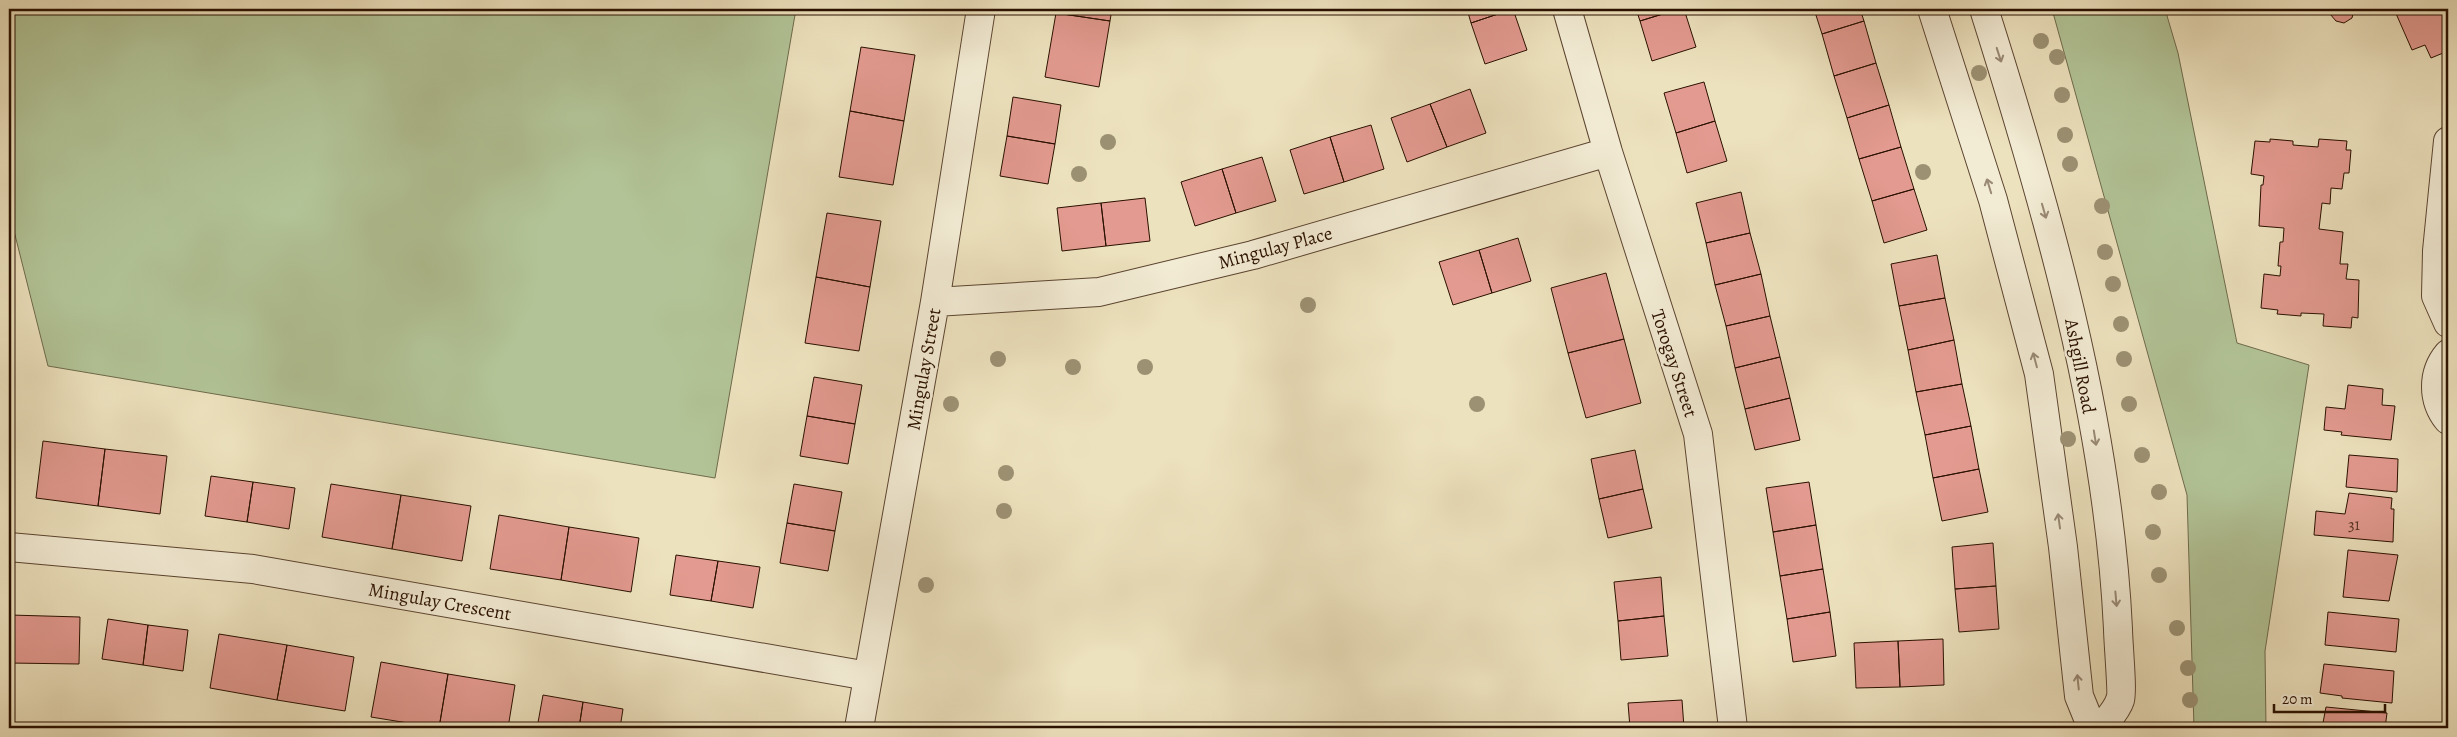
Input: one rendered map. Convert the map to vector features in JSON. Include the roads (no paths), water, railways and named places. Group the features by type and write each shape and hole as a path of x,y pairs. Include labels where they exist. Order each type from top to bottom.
{"street":[{"name":"Mingulay Street","path":"859,728 935,302 981,9"},
{"name":"Torogay Street","path":"1568,9 1608,152 1698,434 1734,728"},
{"path":"1932,9 1993,200 2039,374 2063,547 2079,696 2092,728"},
{"name":"Ashgill Road","path":"1984,9 2011,94 2069,302 2111,540 2121,700 2101,728"},
{"path":"2448,141 2437,251 2436,296 2448,323"},
{"name":"Mingulay Place","path":"935,302 1099,292 1253,255 1608,152"},
{"path":"2448,354 2439,369 2435,384 2437,399 2442,413 2448,420"},
{"name":"Mingulay Crescent","path":"9,547 253,569 868,676"}]}
